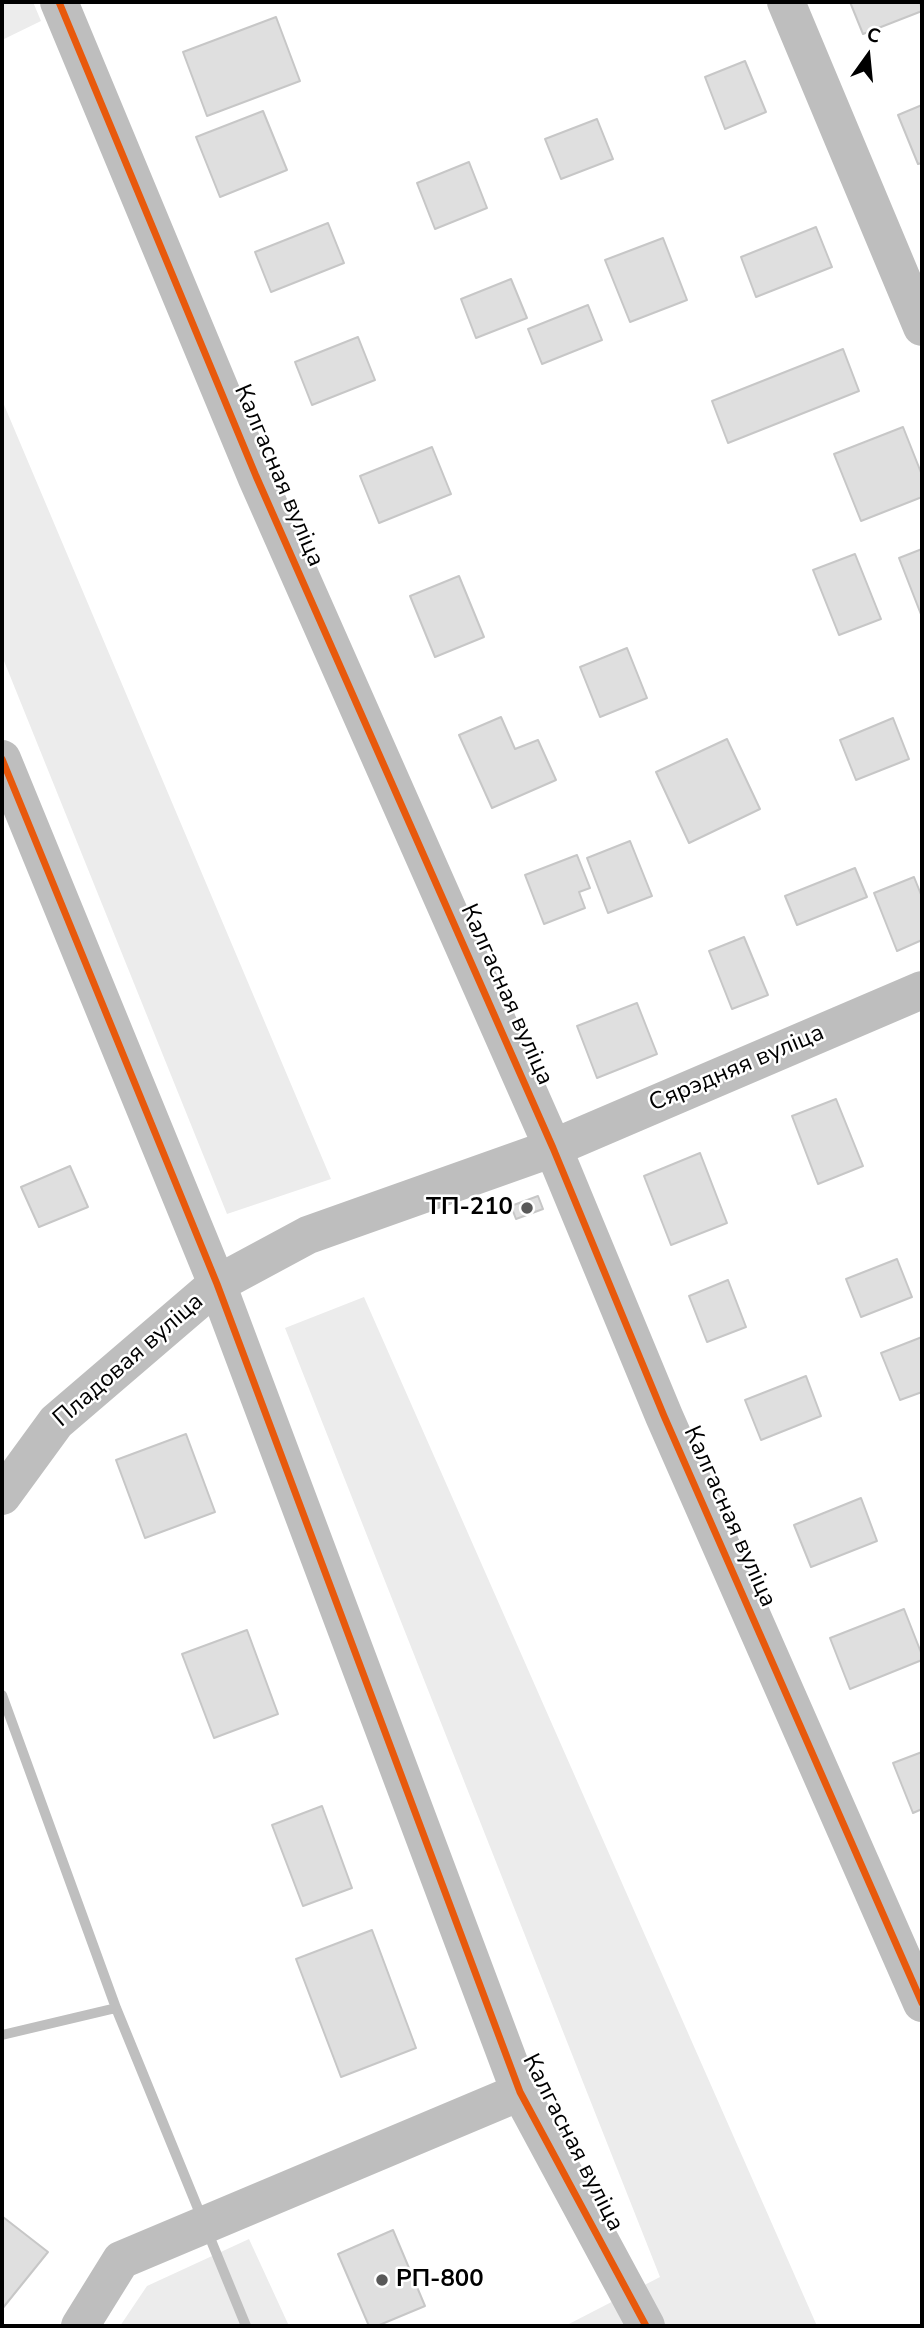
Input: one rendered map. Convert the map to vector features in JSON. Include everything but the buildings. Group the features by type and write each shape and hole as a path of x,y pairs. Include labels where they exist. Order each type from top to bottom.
{"street":[{"name":"Калгасная вуліца","path":"59,2 256,476 552,1148 669,1428 922,2003"},
{"path":"786,2 922,327"},
{"name":"Калгасная вуліца","path":"2,759 217,1284 520,2092 646,2326"},
{"name":"Сярэдняя вуліца","path":"552,1148 922,990"},
{"name":"Пладовая вуліца","path":"2,1496 56,1422 217,1284 309,1235 552,1148"},
{"path":"79,2326 121,2260 520,2092"}],"shaded area":[{"path":"2,2 33,2 41,21 2,40"},
{"path":"2,400 331,1179 227,1214 2,656"},
{"path":"364,1297 817,2326 565,2326 660,2277 285,1328"},
{"path":"249,2239 289,2326 120,2326 147,2286"}],"waterway":[{"path":"2,1695 116,2008 246,2326"},
{"path":"2,2035 116,2008"}],"cycle path":[{"path":"59,2 256,476 553,1148 664,1416 922,2003"},
{"path":"2,759 217,1284 520,2092 646,2326"}],"place":[{"name":"ТП-210","path":"527,1208"},
{"name":"РП-800","path":"382,2280"}]}
